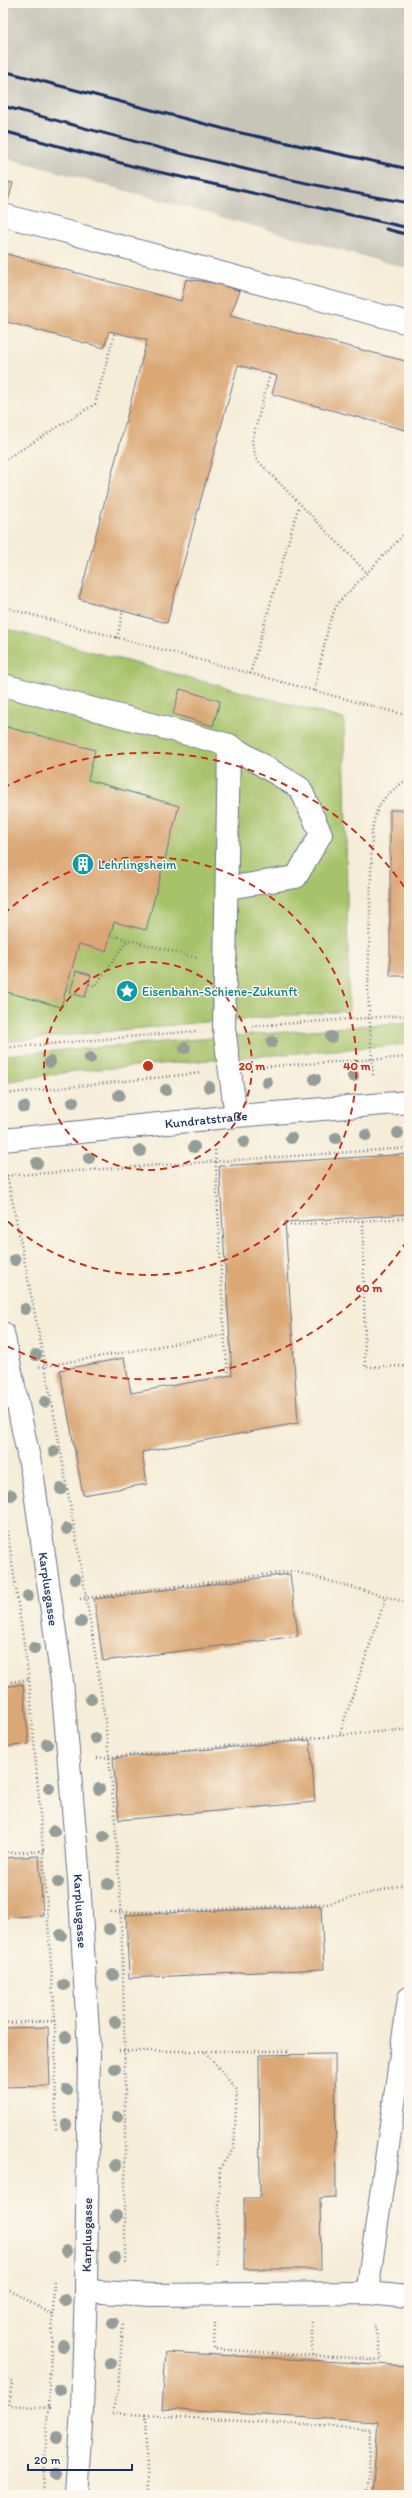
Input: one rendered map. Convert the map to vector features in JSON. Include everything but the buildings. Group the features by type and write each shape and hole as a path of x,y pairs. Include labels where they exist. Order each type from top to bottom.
{"street":[{"path":"3,216 409,323"},
{"path":"3,685 229,745 300,788 321,834 296,878 226,888"},
{"path":"229,745 224,1028 236,1116"},
{"name":"Kundratstraße","path":"3,1140 214,1118 409,1102"},
{"name":"Karplusgasse","path":"3,1333 33,1478 62,1681 81,1912 89,2050 86,2291 82,2410 76,2495"},
{"path":"367,2293 409,1998"},
{"path":"86,2291 151,2295 216,2293 367,2293 409,2297"}],"path":[{"path":"3,461 95,404 115,332"},
{"path":"270,374 252,441 256,459 367,573"},
{"path":"250,674 300,504"},
{"path":"314,691 329,624 337,604 409,530"},
{"path":"3,607 409,716"},
{"path":"116,638 123,611"},
{"path":"375,1104 368,993 372,831 376,810 387,795 409,778"},
{"path":"110,935 203,960"},
{"path":"89,984 95,986 128,940"},
{"path":"214,1118 224,1335 228,1372"},
{"path":"3,1176 215,1159 409,1148"},
{"path":"290,1225 409,1218"},
{"path":"363,1221 365,1367 409,1366"},
{"path":"11,1373 224,1335"},
{"path":"4,1507 29,1679 55,2021 56,2139"},
{"path":"51,1603 293,1571 409,1603"},
{"path":"339,1736 386,1597"},
{"path":"3,1683 29,1679"},
{"path":"69,1760 409,1729"},
{"path":"3,1853 77,1850"},
{"path":"81,1912 155,1912 327,1904 409,1884"},
{"path":"3,2023 87,2020"},
{"path":"89,2050 205,2052 291,2051"},
{"path":"205,2052 237,2090 234,2148 220,2168 214,2349 382,2360 367,2293"},
{"path":"43,2495 55,2271"},
{"path":"3,2286 53,2315"},
{"path":"3,2379 12,2381 9,2405 371,2429 369,2476 366,2495"},
{"path":"145,2415 148,2495"}],"shaded area":[{"path":"3,3 409,3 409,269 3,157"}],"green space":[{"path":"3,628 344,719 349,1011 192,1023 3,1042"},
{"path":"409,1022 409,1044 75,1071 3,1082 3,1055"}],"railway":[{"path":"3,71 232,131 409,169"},
{"path":"3,106 256,172 358,194 409,203"},
{"path":"3,131 132,166 409,228"},
{"path":"386,229 409,235"}],"place":[{"name":"Lehrlingsheim","path":"83,864"},
{"name":"Eisenbahn-Schiene-Zukunft","path":"127,991"}]}
